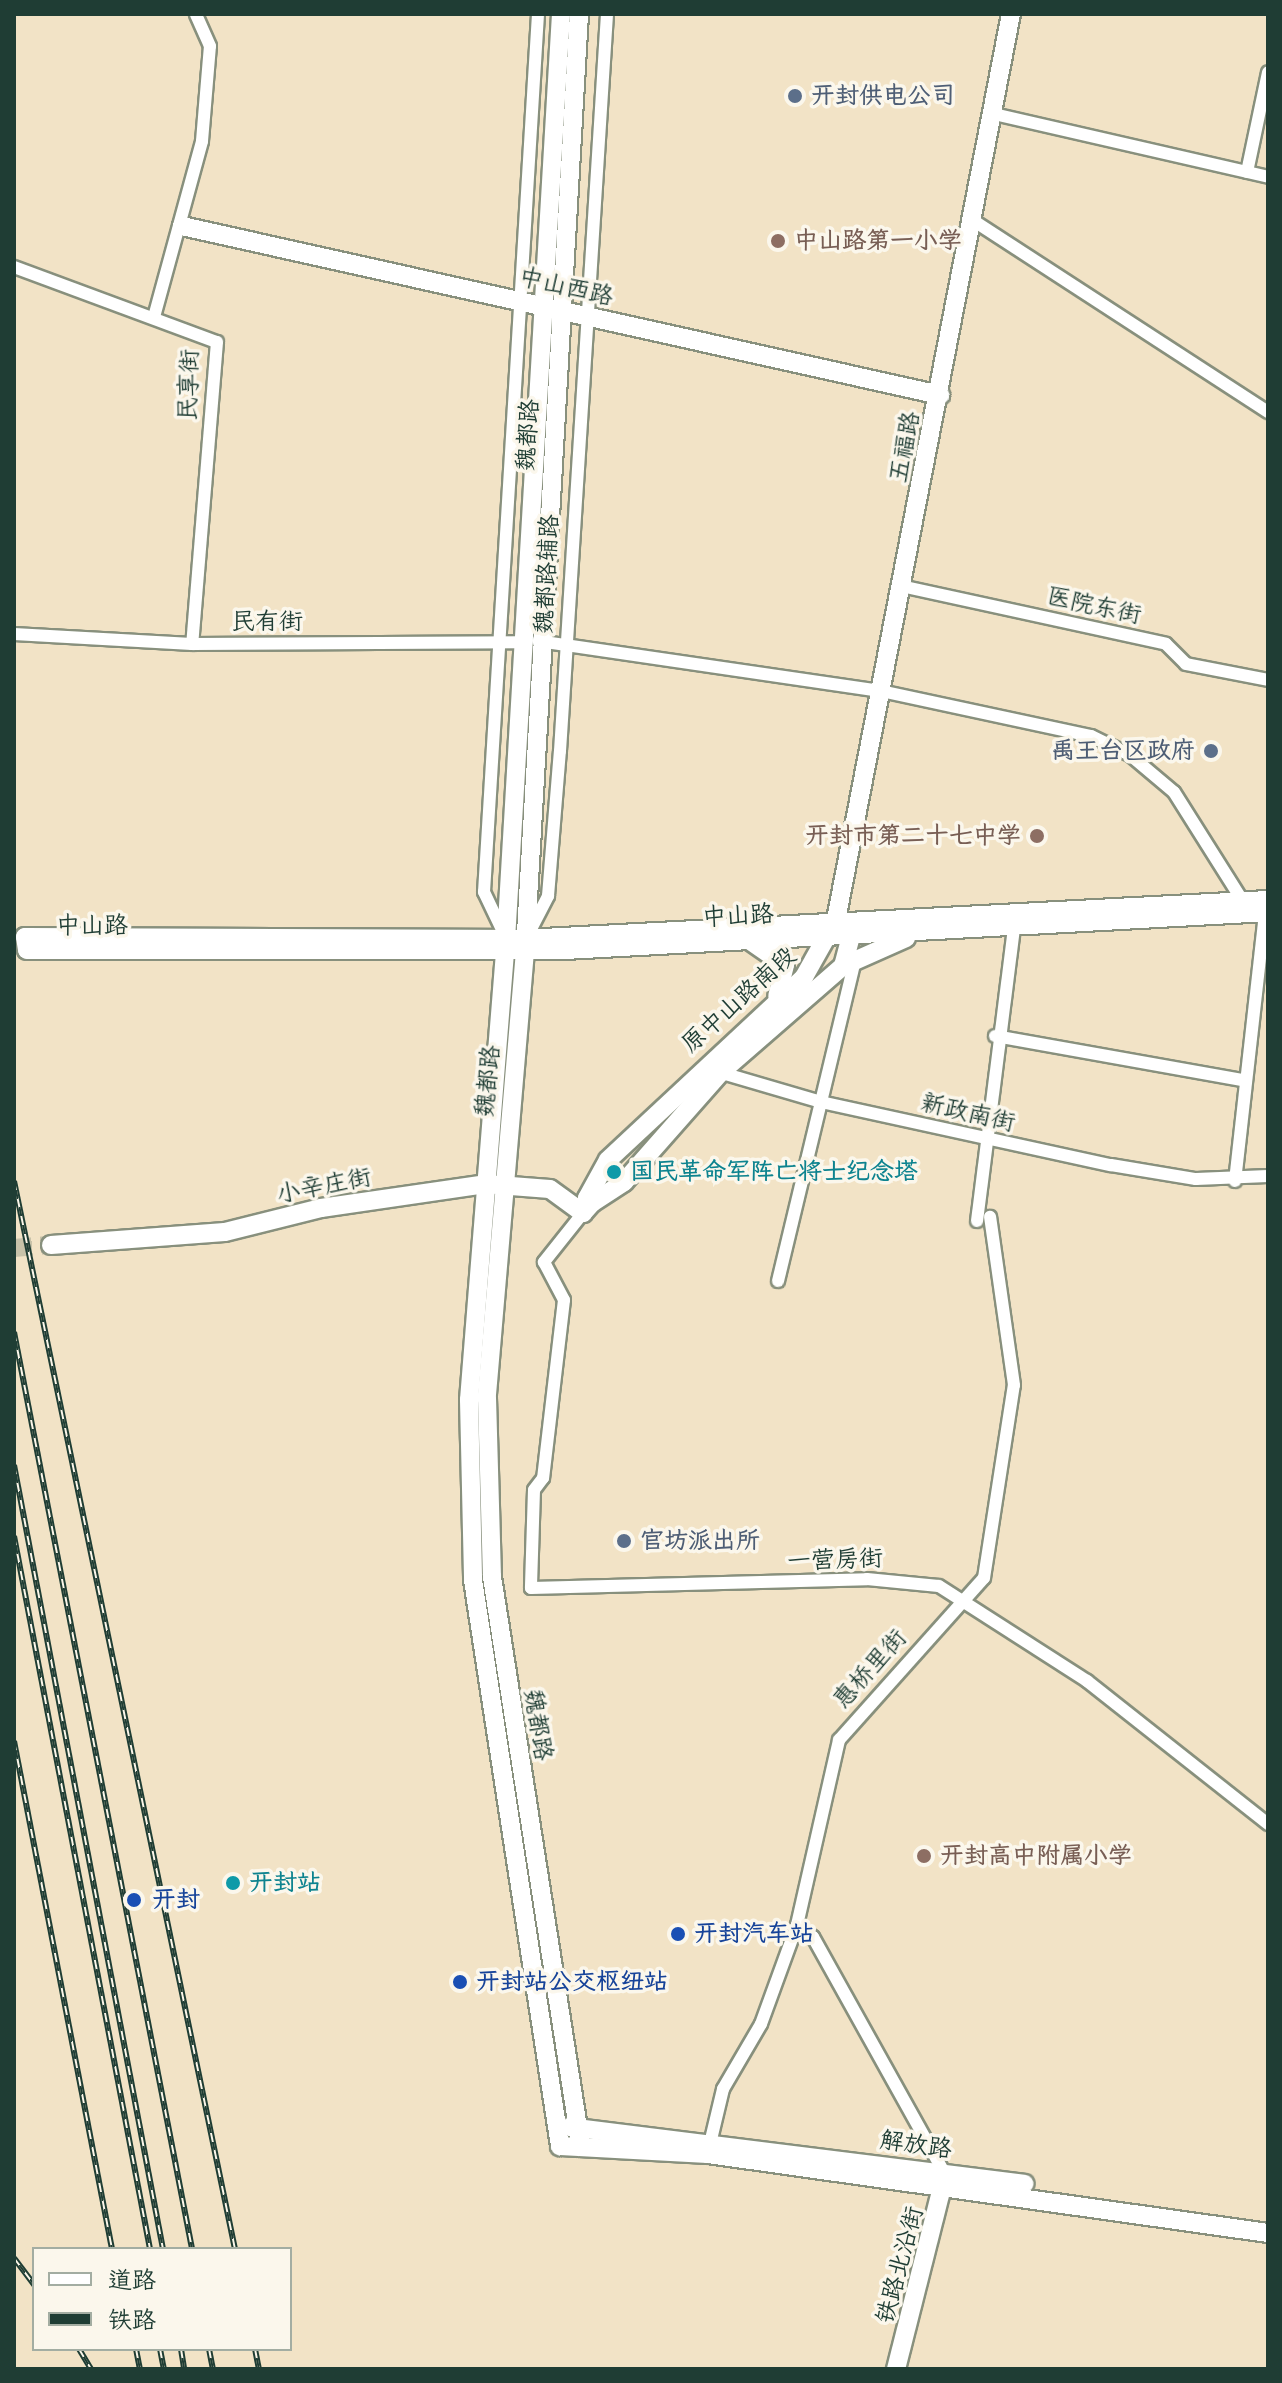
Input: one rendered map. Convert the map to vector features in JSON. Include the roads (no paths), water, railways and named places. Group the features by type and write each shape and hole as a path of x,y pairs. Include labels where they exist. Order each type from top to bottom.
{"main road":[{"name":"魏都路","path":"551,308 561,14"},
{"name":"魏都路","path":"560,2146 473,1580 469,1400 515,945 529,641 551,308 579,14"},
{"name":"五福路","path":"846,890 881,691 974,221 1011,14"},
{"name":"中山西路","path":"182,226 940,395"},
{"path":"846,890 854,926 850,961 952,926"},
{"name":"原中山路南段","path":"587,1208 587,1198 608,1160 701,1066 818,962 846,890"},
{"name":"中山路","path":"832,928 515,945 25,937 27,950 515,945 746,939 854,926 1242,900 1267,908"},
{"name":"中山路","path":"854,926 952,926 1267,908"},
{"path":"746,939 779,954 785,965 777,996"},
{"name":"原中山路南段","path":"587,1208 624,1182 720,1073 850,961"},
{"name":"魏都路","path":"493,1184 487,1398 492,1577 581,2147"},
{"name":"小辛庄街","path":"51,1245 225,1232 321,1208 493,1184 550,1189 587,1208"},
{"name":"解放路","path":"557,2126 945,2181 1268,2233"},
{"name":"解放路","path":"560,2146 709,2147"},
{"name":"解放路","path":"945,2181 1268,2221"},
{"name":"铁路北沿街","path":"896,2369 945,2181"}],"street":[{"path":"154,317 182,226 209,67 210,46 196,14"},
{"name":"魏都路辅路","path":"538,14 496,641 484,892 515,945 548,896 566,645 584,316 607,14"},
{"path":"1247,172 1268,72"},
{"path":"994,114 1268,177"},
{"path":"974,221 1268,412"},
{"name":"民享街","path":"14,267 217,342 192,644"},
{"name":"医院东街","path":"901,586 1166,644 1186,664 1268,680"},
{"name":"民有街","path":"14,634 192,644 529,641 881,691 1040,722 1130,755 1174,792 1242,900"},
{"path":"1232,1181 1267,908"},
{"name":"惠桥里街","path":"709,2147 723,2089 761,2024 797,1925 839,1740 964,1600 977,1592 990,1554 1014,1385 984,1219 984,1140 995,1036 1015,922"},
{"path":"778,1281 821,1102 850,961"},
{"path":"995,1036 1243,1080"},
{"name":"新政南街","path":"701,1066 821,1102 984,1140 1232,1181 1268,1176"},
{"name":"一营房街","path":"587,1208 544,1262 564,1300 543,1478 534,1490 531,1588 867,1579 928,1583 964,1600 1087,1681 1268,1824"},
{"path":"797,1925 813,1937 945,2181"}],"tunnel":[{"path":"14,1248 51,1245"}],"railway":[{"path":"14,1181 235,2247"},
{"path":"14,1332 192,2247"},
{"path":"14,1465 163,2247"},
{"path":"14,1536 150,2247"},
{"path":"14,1741 112,2247"},
{"path":"14,2258 32,2282"},
{"path":"80,2351 91,2369"},
{"path":"136,2351 140,2369"},
{"path":"160,2351 164,2369"},
{"path":"181,2351 184,2369"},
{"path":"209,2351 213,2369"},
{"path":"255,2351 259,2369"}],"place":[{"name":"开封供电公司","path":"795,96"},
{"name":"中山路第一小学","path":"778,241"},
{"name":"禹王台区政府","path":"1211,751"},
{"name":"开封市第二十七中学","path":"1037,836"},
{"name":"国民革命军阵亡将士纪念塔","path":"614,1172"},
{"name":"官坊派出所","path":"624,1541"},
{"name":"开封高中附属小学","path":"924,1856"},
{"name":"开封站","path":"233,1883"},
{"name":"开封","path":"134,1900"},
{"name":"开封汽车站","path":"678,1934"},
{"name":"开封站公交枢纽站","path":"460,1982"}]}
